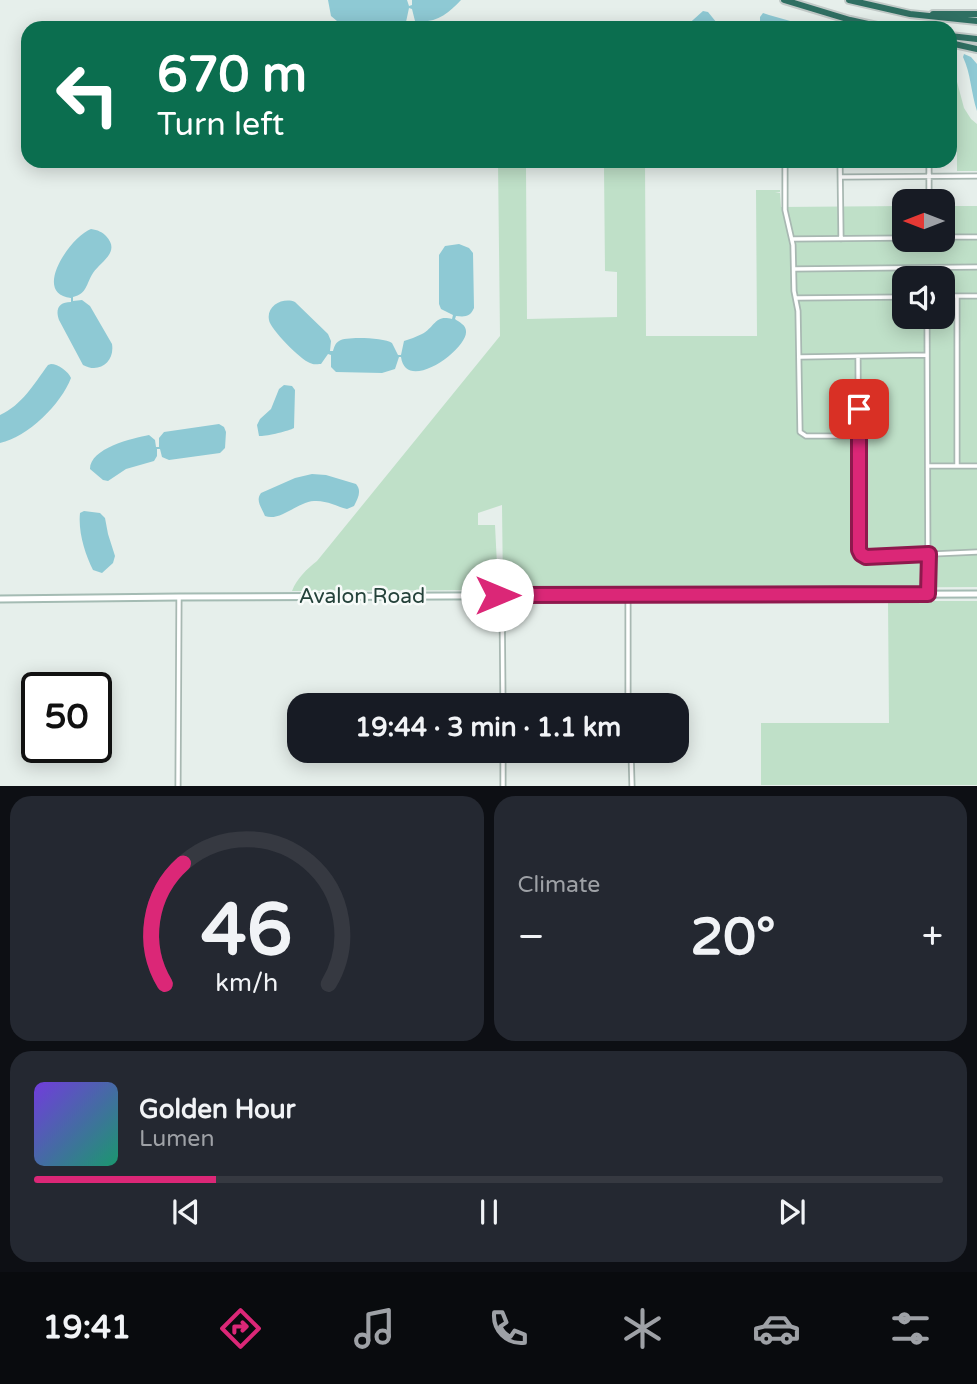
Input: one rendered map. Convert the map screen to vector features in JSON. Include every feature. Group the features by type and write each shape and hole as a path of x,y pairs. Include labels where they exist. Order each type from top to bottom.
{"highway":[{"path":"784,0 854,21"},
{"path":"849,0 910,13 977,21"},
{"path":"910,13 977,14"},
{"path":"957,37 977,39"},
{"path":"957,44 977,48"}],"main road":[{"name":"Avalon Road","path":"0,599 977,594"}],"street":[{"path":"785,168 785,210 792,239 794,290 797,298 800,432 806,436 859,436"},
{"path":"841,168 841,239"},
{"path":"929,168 929,189"},
{"path":"841,177 977,176"},
{"path":"956,237 977,237"},
{"path":"792,239 892,238"},
{"path":"794,269 977,267"},
{"path":"957,466 957,296 977,296"},
{"path":"797,298 892,297"},
{"path":"927,329 928,594"},
{"path":"799,357 927,355"},
{"path":"858,357 861,554 866,557 977,552"},
{"path":"929,467 977,466"},
{"path":"502,595 503,693"},
{"path":"628,595 628,693"},
{"path":"178,786 179,597"},
{"path":"503,763 503,786"},
{"path":"631,763 632,786"}],"green space":[{"path":"957,82 964,108 977,124 977,171 957,171"},
{"path":"498,168 526,168 527,319 617,317 617,272 605,271 604,168 645,168 646,336 757,336 756,190 780,190 775,193 780,193 781,207 892,206 892,252 956,252 956,206 977,206 977,587 503,590 502,505 478,513 478,525 495,525 497,565 494,590 292,591 317,561 500,336"},
{"path":"888,601 977,601 977,785 761,785 761,723 889,723"}],"water":[{"path":"328,0 407,0 409,6 412,5 412,0 461,0 446,14 429,21 415,21 412,9 409,8 406,21 337,21 331,16"},
{"path":"703,11 708,12 715,21 692,21"},
{"path":"763,13 791,21 760,21"},
{"path":"964,54 977,64 977,111 963,57"},
{"path":"91,229 104,235 110,242 111,252 93,273 84,291 73,297 73,301 82,300 90,306 112,344 108,361 95,368 83,365 59,320 59,307 71,302 71,298 60,294 54,287 54,276 65,253"},
{"path":"459,244 473,253 474,308 467,316 456,316 455,319 466,329 464,339 457,348 436,365 424,370 414,371 405,367 399,357 395,369 382,373 336,372 331,367 331,355 328,354 321,364 310,363 286,344 269,320 273,306 286,301 295,302 328,334 331,341 330,351 343,339 366,338 392,343 398,355 401,355 404,341 422,334 442,318 452,319 453,315 441,309 439,304 439,255 445,246"},
{"path":"51,364 63,369 71,378 60,398 32,427 11,440 0,443 0,415 21,400"},
{"path":"284,385 292,386 295,390 294,428 259,436 257,425 271,409 279,389"},
{"path":"219,424 226,432 225,448 220,453 169,460 162,457 160,449 157,449 154,461 126,469 108,481 90,469 97,455 114,445 149,435 155,440 156,447 159,447 159,438 164,432"},
{"path":"312,474 326,475 356,484 359,492 354,506 347,509 314,501 277,516 265,516 259,502 261,493 295,478"},
{"path":"80,513 100,513 105,518 115,556 113,563 102,573 93,570 85,550 80,520"}],"route":[{"path":"497,595 928,594 929,554 866,557 859,550 859,409"}]}
